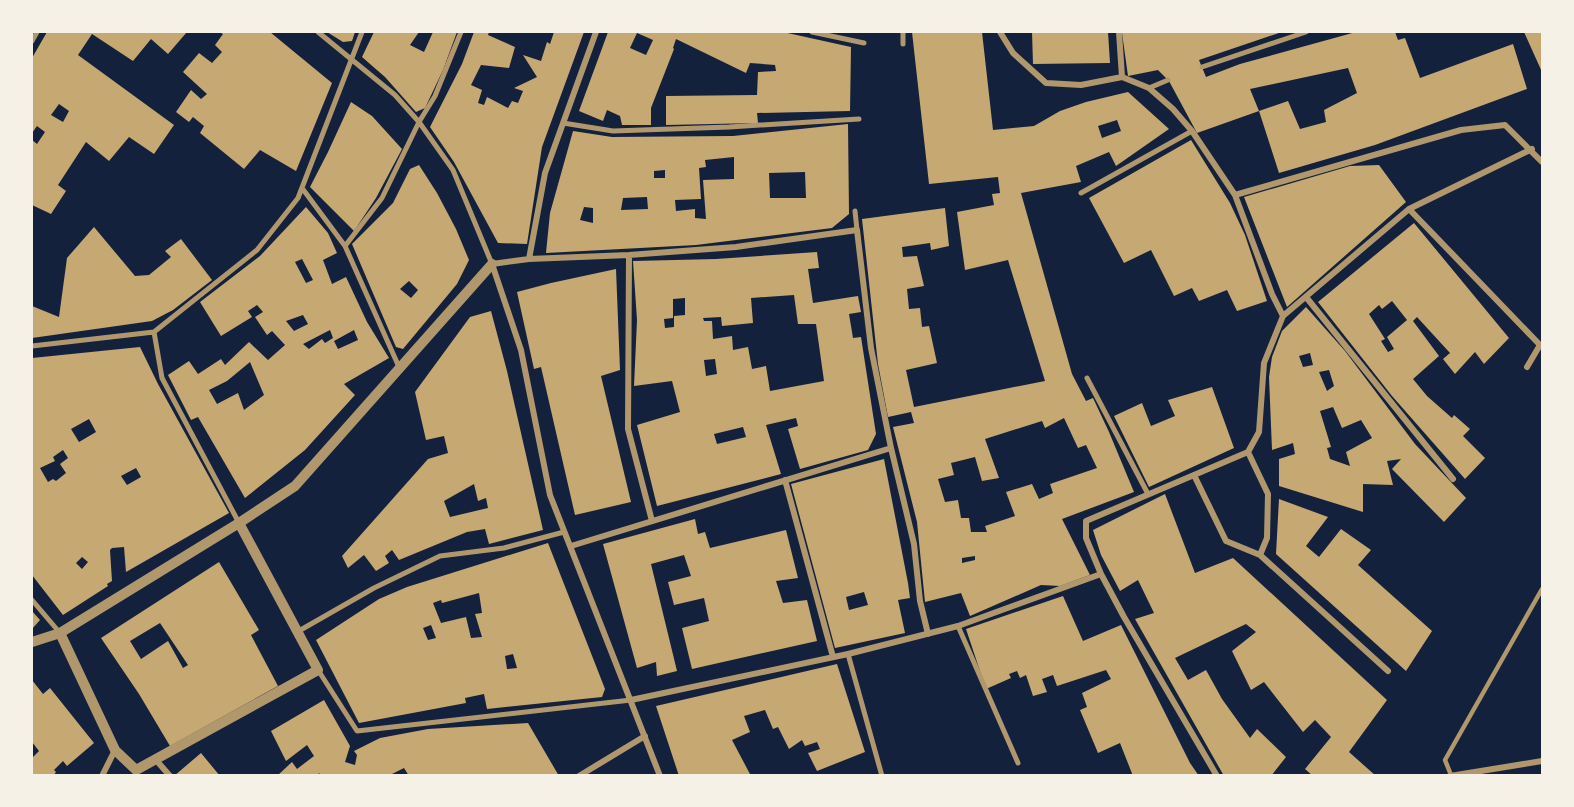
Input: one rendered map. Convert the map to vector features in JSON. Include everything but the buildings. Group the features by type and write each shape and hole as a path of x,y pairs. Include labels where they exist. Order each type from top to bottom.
{"street":[{"path":"32,40 37,32"},
{"path":"318,32 395,95 419,123 453,170 492,264 521,350 550,495 660,776"},
{"path":"32,346 154,332 257,250 298,198 362,32"},
{"path":"345,246 382,198 435,96 461,32"},
{"path":"529,259 545,173 596,32"},
{"path":"812,32 864,43"},
{"path":"903,32 903,44"},
{"path":"1000,32 1013,53 1046,83 1081,85 1122,77 1149,88 1173,109 1192,131 1235,195 1272,294 1283,316"},
{"path":"1119,32 1122,77"},
{"path":"1202,67 1306,32"},
{"path":"1149,88 1168,80"},
{"path":"563,123 613,131 860,119"},
{"path":"1235,195 1461,130 1505,125 1532,149 1542,162"},
{"path":"1081,193 1192,131"},
{"path":"1217,776 1101,574 1086,538 1086,521 1248,452 1259,432 1264,363 1283,316 1409,209 1532,149"},
{"path":"302,188 345,246 400,368"},
{"path":"1409,209 1540,345 1527,367"},
{"path":"855,211 871,348 891,448 915,544 920,602 928,634"},
{"path":"32,642 60,633 295,486 492,264 529,259 736,247 857,230"},
{"path":"628,255 628,429 652,521"},
{"path":"1306,297 1454,479"},
{"path":"154,332 162,378 297,632 357,731 631,700 848,654 958,626 1101,574"},
{"path":"1087,378 1148,494"},
{"path":"570,546 891,448"},
{"path":"1248,452 1268,494 1267,538 1260,555"},
{"path":"1194,475 1227,542 1260,555 1388,671"},
{"path":"785,480 833,657"},
{"path":"297,632 374,588 440,556 504,548 564,532"},
{"path":"32,600 60,633 115,750 137,773 156,759 318,670"},
{"path":"958,626 1018,763"},
{"path":"848,654 882,776"},
{"path":"579,776 589,773 645,736"},
{"path":"102,776 115,750"},
{"path":"156,759 170,776"},
{"path":"1450,775 1540,760"}],"lane":[{"path":"1450,775 1445,760 1542,589"}]}
